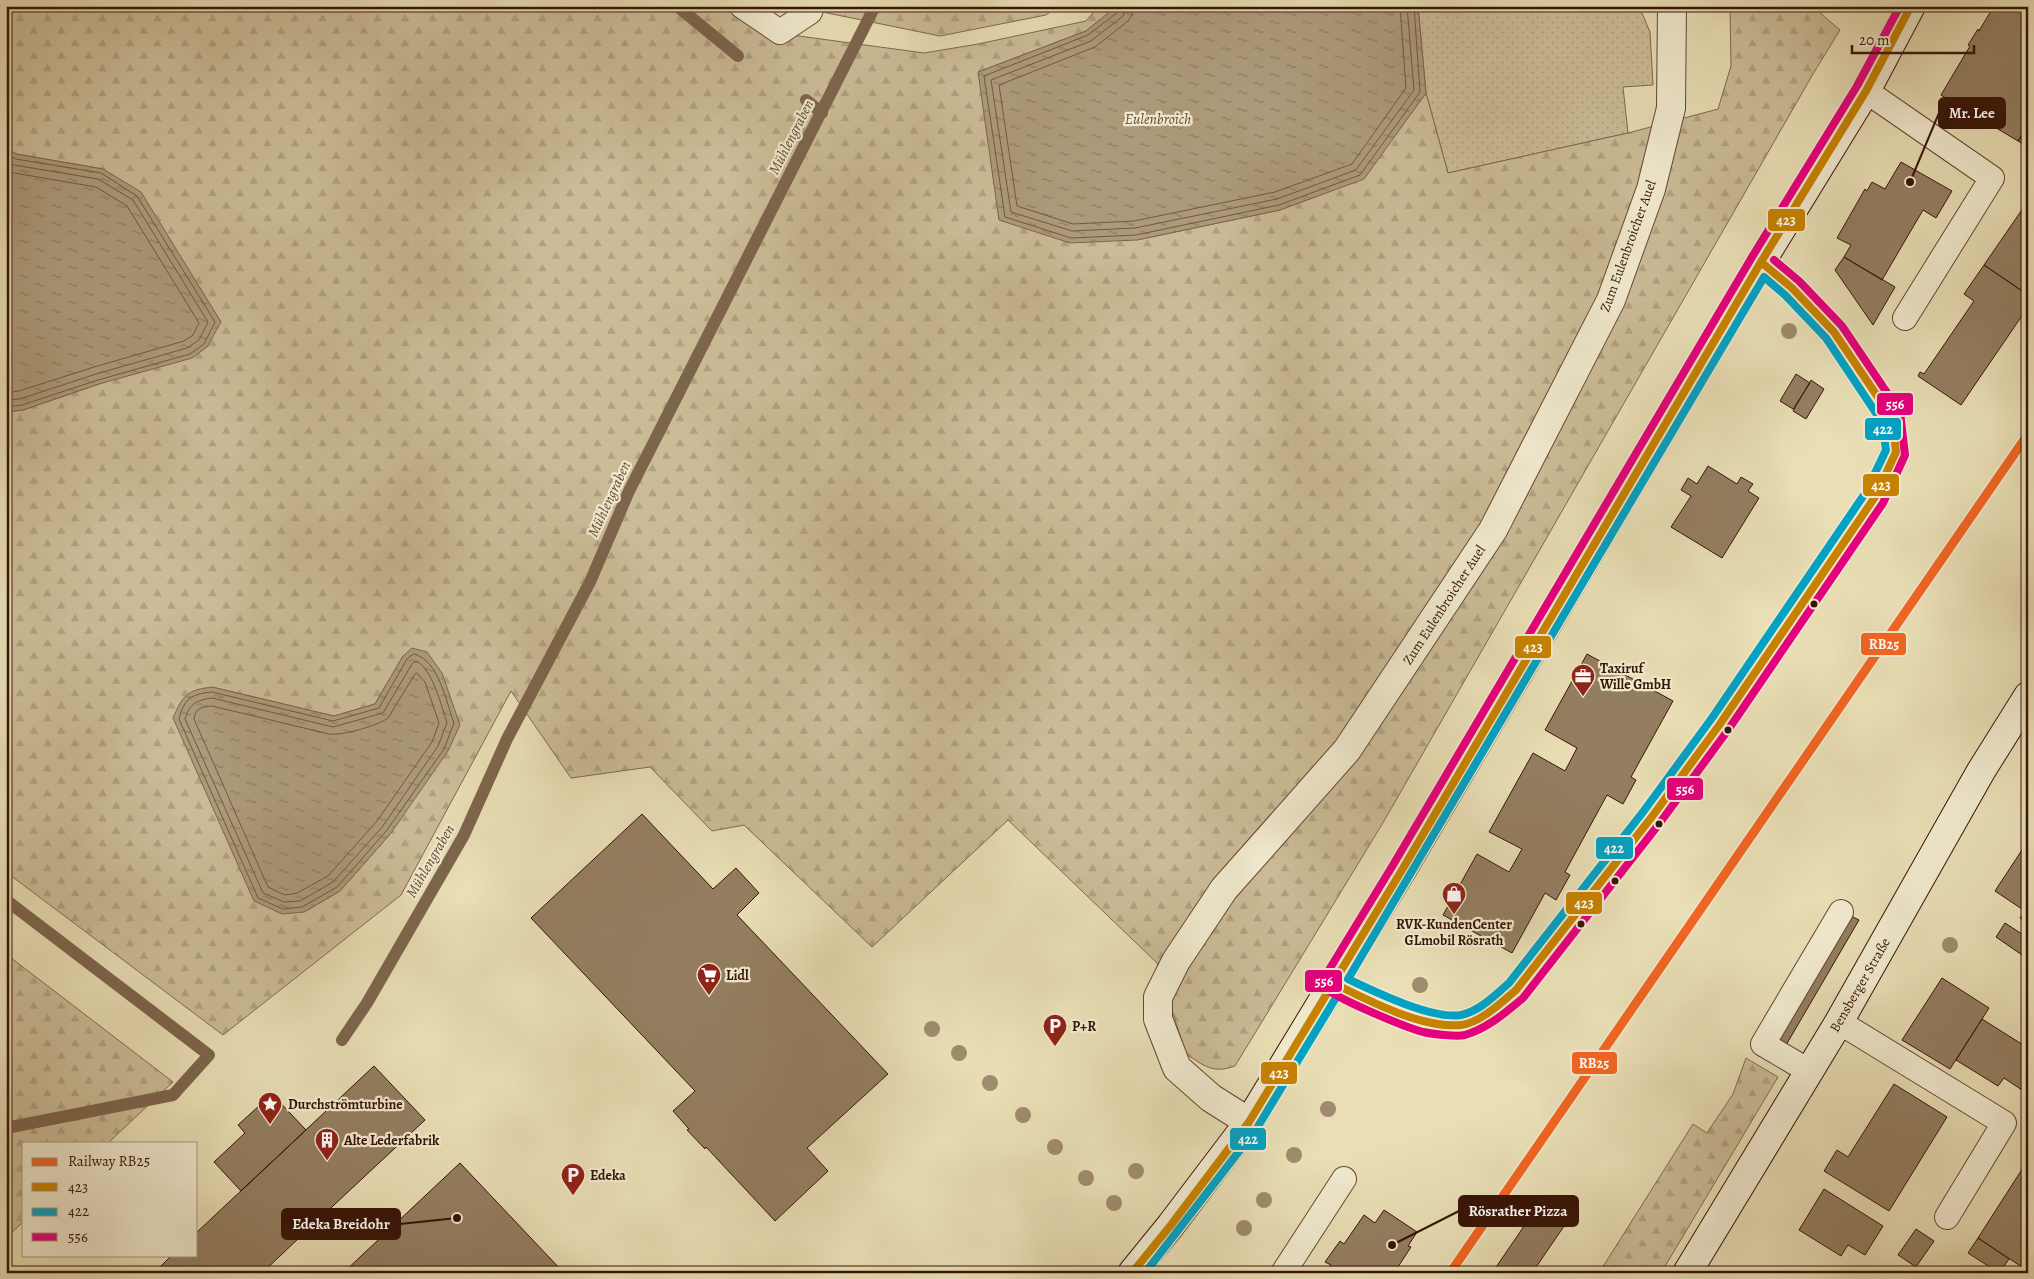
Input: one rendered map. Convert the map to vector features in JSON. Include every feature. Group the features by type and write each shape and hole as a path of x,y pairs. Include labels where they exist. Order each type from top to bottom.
{"main road":[{"name":"Zum Eulenbroicher Auel","path":"1249,1122 1211,1098 1177,1068 1158,1020 1158,997 1171,968 1224,889 1347,750 1498,521 1611,300 1651,189 1671,108 1672,6"},
{"path":"1132,1273 1249,1122 1402,870 1761,262 1866,90 1911,6"},
{"name":"Bensberger Straße","path":"1687,1273 1839,1022 1981,771 2028,696"}],"lane":[{"path":"742,6 780,32 810,12 812,6"},
{"path":"1866,90 1992,178 1905,318"},
{"path":"1333,983 1366,999 1425,1022 1462,1025 1492,1012 1516,990 1651,818 1720,724 1876,497 1896,452 1892,418 1834,332 1792,288 1761,262"},
{"path":"1809,1071 1763,1044 1841,912"},
{"path":"1839,1022 2004,1123 1948,1216"},
{"path":"1283,1273 1344,1179"}],"green space":[{"path":"6,6 753,6 777,33 924,53 978,44 1086,21 1099,6 1117,6 1086,31 978,72 1137,240 1280,210 1363,179 1426,93 1448,173 1628,133 1718,109 1731,66 1730,6 1812,6 1840,30 1384,821 1235,1066 1220,1069 1209,1068 1186,1054 1157,963 1008,820 872,947 744,825 712,831 650,767 571,778 511,691 401,895 223,1035 6,872 6,412 23,410 99,384 221,322 189,271 103,169 16,154 6,147","holes":["403,656 391,833 340,891 304,912 212,687 334,716 375,704"]},
{"path":"793,6 1058,6 1046,15 940,36"},
{"path":"1418,6 1639,6 1650,32 1653,85 1623,87 1628,133 1448,173 1426,93"},
{"path":"6,954 173,1082 109,1142 22,1142 22,1223 6,1238"},
{"path":"1746,1058 1778,1077 1661,1273 1599,1273 1693,1124 1707,1133 1733,1094"}],"water":[{"name":"Eulenbroich","path":"1117,6 1418,6 1426,93 1364,179 1280,210 1137,240 1070,243 999,220 978,72 1086,31"},
{"path":"6,147 16,154 103,169 141,192 221,322 207,347 192,358 99,384 23,410 6,412"},
{"path":"412,648 427,652 442,673 460,725 448,751 391,833 340,891 304,912 282,914 254,901 173,718 183,699 191,692 212,687 334,716 375,704 403,656"}],"building":[{"path":"1994,6 2028,6 2028,125 2018,141 1941,95 1970,46 1968,45"},
{"path":"2028,125 2028,147 2018,141"},
{"path":"1901,162 1952,191 1936,218 1923,210 1882,280 1844,257 1851,245 1837,238 1865,189 1867,191 1872,182 1885,189"},
{"path":"2028,201 2028,295 1984,265"},
{"path":"1844,257 1895,287 1873,325 1835,270"},
{"path":"1984,265 2028,295 2028,307 1961,405 1918,376 1920,372 1924,374 1974,301 1964,294"},
{"path":"1796,374 1810,383 1793,409 1780,401"},
{"path":"1811,380 1824,389 1806,419 1793,411"},
{"path":"1708,466 1737,484 1741,477 1753,484 1748,491 1759,498 1722,558 1671,527 1691,496 1681,490 1688,478 1697,484"},
{"path":"1587,654 1673,701 1631,777 1636,780 1623,804 1607,795 1565,872 1570,875 1556,900 1545,893 1512,953 1443,915 1477,854 1509,872 1522,849 1489,832 1533,753 1565,771 1577,748 1545,730"},
{"name":"Lidl","path":"642,814 713,889 736,868 759,893 737,915 888,1074 807,1148 828,1171 775,1221 706,1147 705,1149 687,1130 689,1129 673,1111 695,1091 531,918"},
{"path":"2022,850 2028,854 2028,924 2020,918 2025,911 1995,891"},
{"path":"1847,914 1859,920 1782,1052 1769,1045"},
{"path":"2005,923 2028,938 2028,953 2025,957 1996,937"},
{"path":"1942,978 1989,1008 1950,1069 1902,1040"},
{"path":"1982,1019 2028,1048 2028,1094 2004,1078 1998,1086 1956,1060"},
{"name":"Alte Lederfabrik","path":"374,1066 425,1120 262,1273 154,1273 171,1256 198,1256 198,1231"},
{"path":"1894,1084 1947,1117 1889,1211 1824,1171 1837,1150 1848,1157"},
{"path":"272,1094 306,1130 241,1191 214,1162 245,1133 238,1125"},
{"path":"2028,1160 2028,1271 1978,1238"},
{"path":"460,1163 564,1273 343,1273"},
{"path":"1824,1189 1883,1226 1865,1255 1848,1245 1841,1256 1799,1230"},
{"path":"1544,1197 1571,1216 1532,1273 1492,1273"},
{"path":"1384,1210 1417,1232 1408,1246 1411,1247 1394,1273 1326,1273 1331,1265 1325,1262 1340,1241 1344,1244 1364,1215 1375,1223"},
{"path":"1916,1229 1934,1241 1916,1267 1898,1255"},
{"path":"1978,1238 2009,1259 1999,1273 1968,1253"}],"waterway":[{"name":"Mühlengraben","path":"677,6 738,56"},
{"name":"Mühlengraben","path":"342,1040 367,1003 464,835 507,739 590,582 629,491 875,6"},
{"path":"806,100 822,113"},
{"name":"Mühlengraben","path":"6,900 209,1055 173,1095 6,1128"}],"rail line":[{"name":"RB25","path":"1450,1273 2028,434"}],"transit line":[{"name":"556","path":"1774,260 1799,281 1842,326 1900,412 1905,455 1883,503 1728,730 1659,824 1523,998 1489,1024 1465,1035 1456,1036 1423,1032 1369,1011 1328,990 1323,985 1324,978 1393,865 1752,257 1857,86 1900,6"},
{"name":"423","path":"1132,1273 1249,1122 1402,870 1761,262 1866,91 1911,6"},
{"name":"423","path":"1333,983 1395,1012 1430,1023 1446,1025 1461,1025 1476,1020 1516,990 1651,818 1720,724 1875,497 1896,452 1892,418 1834,332 1792,288 1761,262"},
{"name":"422","path":"1764,277 1785,295 1826,338 1882,422 1886,450 1866,492 1712,718 1643,812 1509,983 1475,1010 1461,1015 1449,1015 1435,1013 1403,1003 1348,979 1764,277"},
{"name":"422","path":"1145,1273 1257,1128 1337,996"}],"place":[{"name":"Mr. Lee","path":"1910,182"},
{"name":"Taxiruf Wille GmbH","path":"1583,697"},
{"name":"RVK-KundenCenter GLmobil Rösrath","path":"1454,915"},
{"name":"Lidl","path":"709,996"},
{"name":"P+R","path":"1055,1047"},
{"name":"Durchströmturbine","path":"270,1125"},
{"name":"Alte Lederfabrik","path":"327,1161"},
{"name":"Edeka","path":"573,1196"},
{"name":"Edeka Breidohr","path":"457,1218"},
{"name":"Rösrather Pizza","path":"1392,1245"}]}
